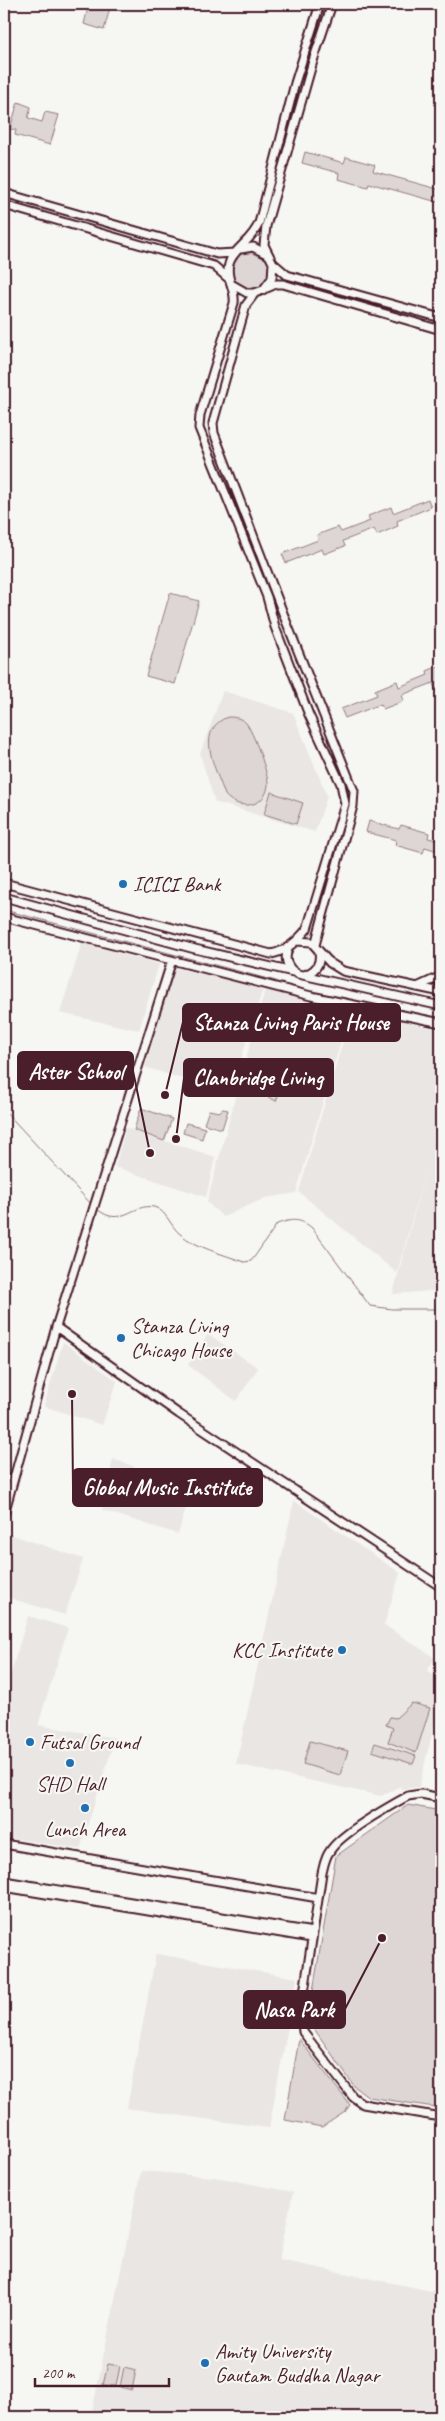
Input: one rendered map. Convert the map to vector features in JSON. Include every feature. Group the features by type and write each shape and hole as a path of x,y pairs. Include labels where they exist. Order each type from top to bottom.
{"street":[{"path":"4,883 272,954 281,952 297,942 307,929 345,804 341,784 290,666 282,656 276,643 275,627 267,597 199,425 234,303 235,294 228,265 255,233 259,223 295,83 320,4"},
{"path":"332,4 310,71 266,226 264,246 272,263 287,275 441,318"},
{"path":"4,193 217,254 253,247 267,254"},
{"path":"4,205 214,266 246,293 255,293 276,284 284,284 441,330"},
{"path":"263,290 272,278 272,263"},
{"path":"255,293 246,305 213,423 214,432 286,621 354,791 353,806 338,877 317,949 319,964 315,969 304,975"},
{"path":"4,897 195,949 441,1006"},
{"path":"4,917 311,996 441,1023"},
{"path":"297,942 307,941 330,963 343,971 441,992"},
{"path":"290,946 287,951 286,962 293,972"},
{"path":"4,1514 56,1327 172,960"},
{"path":"416,987 439,977"},
{"path":"56,1327 179,1414 441,1587"},
{"path":"441,1798 421,1794 408,1796 341,1839 326,1856 301,2013 301,2024 306,2038 343,2087 363,2104 441,2117"},
{"path":"4,1844 318,1898"},
{"path":"4,1880 312,1935"},
{"path":"4,1887 312,1935"}],"shaded area":[{"path":"89,4 111,4 104,30 84,24"},
{"path":"18,102 31,107 28,118 42,122 45,112 59,115 50,145 15,135 16,130 10,129"},
{"path":"305,152 344,163 346,157 375,165 373,171 441,190 441,203 369,183 368,187 338,179 339,173 302,163"},
{"path":"251,251 264,257 270,270 264,283 251,289 238,283 232,270 238,257"},
{"path":"428,499 431,507 397,521 398,526 377,535 374,529 343,541 345,546 324,554 322,549 286,563 282,554 318,540 317,535 338,527 341,532 370,521 368,516 391,507 393,513"},
{"path":"170,593 199,601 175,684 146,676"},
{"path":"441,665 441,687 435,689 433,683 402,695 404,701 383,709 381,704 345,718 341,709 377,695 375,690 397,681 399,687 428,675 427,671"},
{"path":"223,691 293,713 327,796 315,832 215,802 200,754"},
{"path":"228,717 238,718 246,723 256,743 266,772 268,785 266,793 262,799 251,805 237,803 225,795 210,752 212,731 217,723"},
{"path":"271,792 303,803 296,824 264,814"},
{"path":"369,821 399,829 401,825 429,833 428,838 441,841 441,852 425,847 423,853 395,845 396,840 366,832"},
{"path":"82,943 159,964 139,1030 60,1013"},
{"path":"175,968 263,988 230,1094 145,1067"},
{"path":"265,990 351,1007 296,1193 265,1198 223,1217 207,1202"},
{"path":"352,1010 441,1030 441,1290 393,1294 427,1165 397,1273 299,1192"},
{"path":"259,1077 281,1088 276,1101 253,1089"},
{"path":"141,1108 172,1119 164,1141 134,1130"},
{"path":"223,1109 228,1110 222,1129 204,1124 209,1110 219,1112"},
{"path":"186,1123 205,1128 202,1139 183,1133"},
{"path":"126,1128 215,1157 206,1197 115,1167"},
{"path":"208,1334 258,1368 236,1401 188,1365"},
{"path":"63,1342 117,1381 102,1425 44,1406"},
{"path":"113,1459 192,1488 178,1534 102,1510"},
{"name":"KCC Institute","path":"294,1501 400,1573 384,1625 435,1658 427,1671 441,1680 441,1697 419,1787 401,1789 400,1786 381,1796 236,1764"},
{"path":"4,1532 83,1559 65,1615 4,1596"},
{"path":"28,1616 68,1628 38,1725 115,1738 80,1849 4,1837 4,1688 6,1689"},
{"path":"412,1703 430,1708 416,1753 388,1742 393,1728 386,1725 390,1717 396,1718"},
{"path":"310,1741 348,1751 340,1775 303,1764"},
{"path":"375,1743 416,1756 413,1764 372,1751"},
{"path":"408,1805 441,1811 441,2108 369,2097 354,2086 308,2020 336,1856"},
{"path":"156,1954 297,1978 269,2128 127,2108"},
{"path":"299,2039 350,2105 345,2112 322,2127 285,2120"},
{"path":"141,2171 214,2177 293,2192 279,2260 441,2293 441,2417 91,2417"},
{"path":"108,2364 120,2366 116,2386 103,2385"},
{"path":"124,2367 136,2370 132,2390 120,2387"}],"waterway":[{"path":"4,910 276,981"},
{"path":"4,1110 92,1205"},
{"path":"97,1209 113,1217 139,1208 154,1207 162,1212 177,1231 187,1239 202,1247 244,1262 251,1261 277,1224 292,1220 300,1221 312,1228 370,1306 392,1309 441,1309"}],"place":[{"name":"ICICI Bank","path":"123,884"},
{"name":"Stanza Living Paris House","path":"165,1095"},
{"name":"Clanbridge Living","path":"176,1139"},
{"name":"Aster School","path":"150,1153"},
{"name":"Stanza Living Chicago House","path":"121,1338"},
{"name":"Global Music Institute","path":"72,1394"},
{"name":"KCC Institute","path":"342,1650"},
{"name":"Futsal Ground","path":"30,1742"},
{"name":"SHD Hall","path":"70,1763"},
{"name":"Lunch Area","path":"85,1808"},
{"name":"Nasa Park","path":"382,1938"},
{"name":"Amity University Gautam Buddha Nagar","path":"205,2363"}]}
